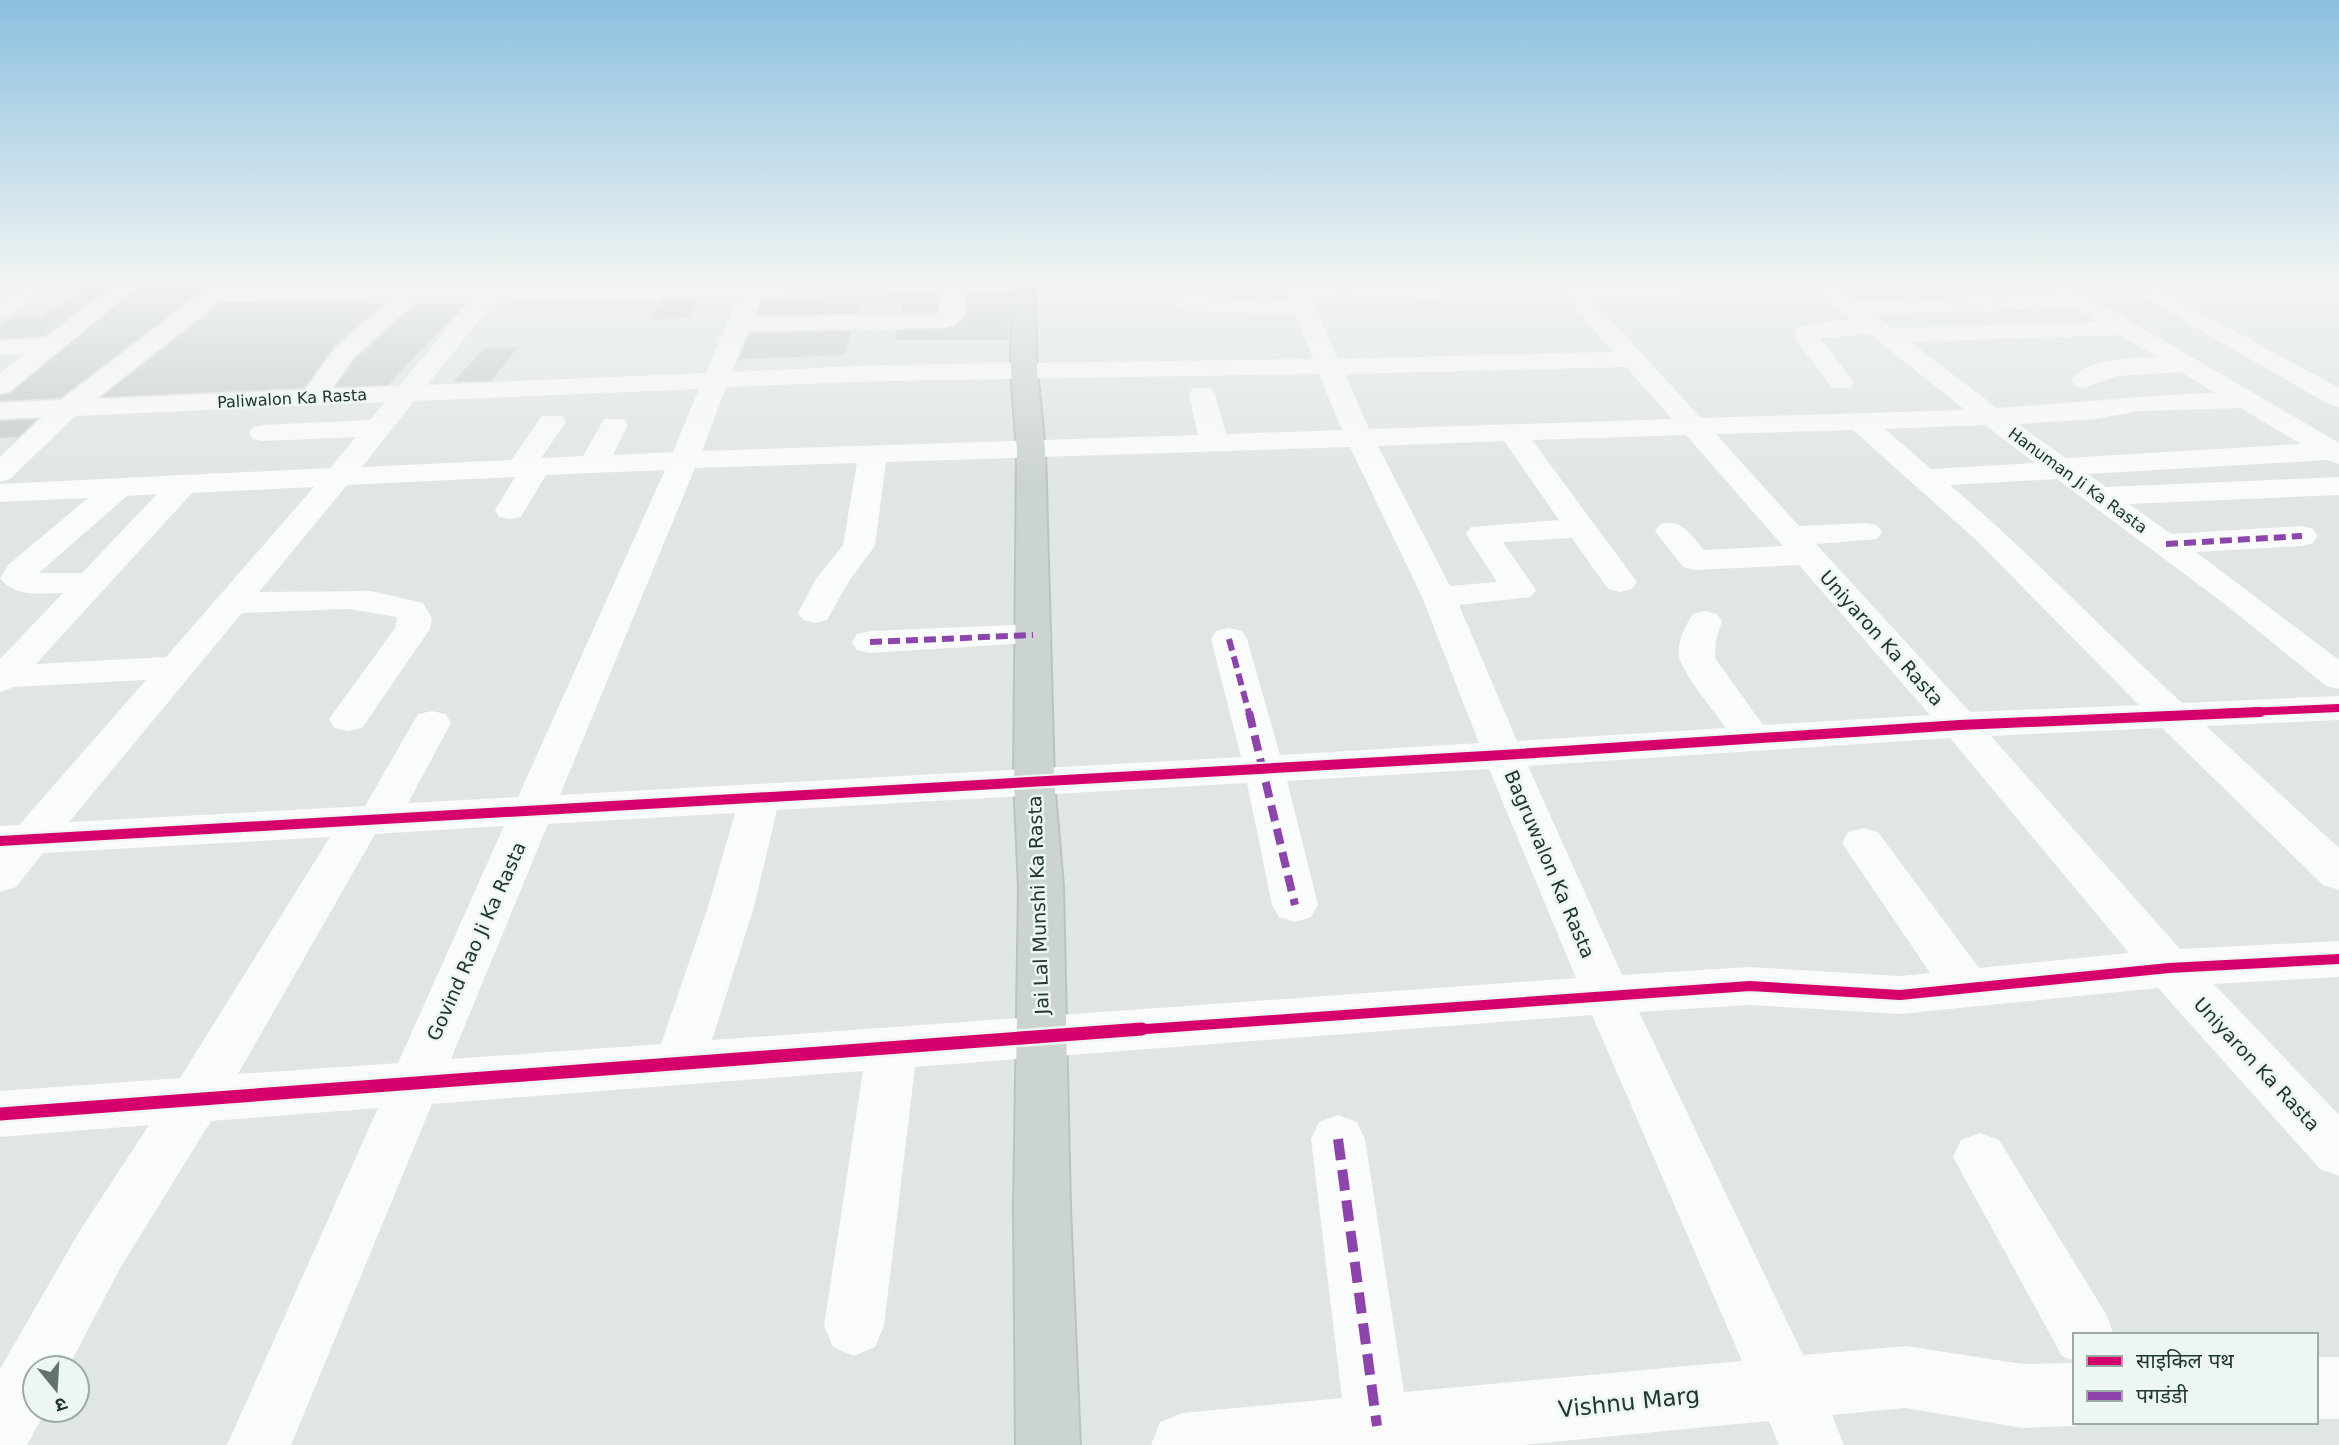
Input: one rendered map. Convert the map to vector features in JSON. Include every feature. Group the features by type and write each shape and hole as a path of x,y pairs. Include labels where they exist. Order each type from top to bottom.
{"main road":[{"name":"Jai Lal Munshi Ka Rasta","path":"1024,349 1031,450 1034,781 1041,887 1048,1445"}],"street":[{"path":"0,387 46,349"},
{"path":"0,473 68,408 143,349"},
{"path":"313,397 338,359 349,349"},
{"path":"0,876 15,841 177,667 338,477 441,349"},
{"name":"Govind Rao Ji Ka Rasta","path":"259,1445 684,460 728,349"},
{"path":"845,374 849,349"},
{"name":"Bagruwalon Ka Rasta","path":"1322,349 1359,437 1388,489 1439,597 1503,755 1607,995 1812,1445"},
{"name":"Uniyaron Ka Rasta","path":"1624,349 1960,725 2169,968 2339,1153"},
{"path":"1815,349 1841,382"},
{"name":"Hanuman Ji Ka Rasta","path":"1905,349 1991,417 2166,544 2339,678"},
{"path":"2161,349 2335,453"},
{"path":"2252,349 2339,399"},
{"name":"Paliwalon Ka Rasta","path":"0,411 407,391 711,382 717,378 1632,359"},
{"path":"2084,380 2091,374 2107,370 2185,364"},
{"path":"1202,394 1213,443"},
{"path":"0,493 684,460 1991,417 2095,411 2139,403 2246,400"},
{"path":"1859,421 1987,533 2172,716 2339,874"},
{"path":"510,510 552,422"},
{"path":"593,465 614,425"},
{"path":"1511,432 1620,582"},
{"path":"263,433 453,447"},
{"path":"1922,478 2335,453"},
{"path":"815,613 833,579 859,546 873,454"},
{"path":"2,679 183,485"},
{"path":"2101,496 2339,486"},
{"path":"91,583 27,583 17,578 20,572 118,488"},
{"path":"1439,597 1519,590 1482,534 1581,528"},
{"path":"1671,531 1695,560 1866,532"},
{"path":"2166,544 2302,536"},
{"path":"231,603 378,601 391,602 411,610 415,618 412,629 348,719"},
{"path":"1705,621 1698,641 1697,658 1752,738"},
{"path":"870,642 1033,635"},
{"path":"1229,639 1264,768 1295,905"},
{"path":"2,679 177,667"},
{"path":"15,841 1503,755 1960,725 2339,708"},
{"path":"0,1431 15,1375 99,1251 432,723"},
{"path":"679,1063 731,907 760,796"},
{"path":"1863,843 1968,988"},
{"path":"3,1118 679,1063 1607,995 1750,986 1900,995 2169,968 2339,960"},
{"path":"855,1326 892,1047"},
{"path":"1338,1139 1377,1426"},
{"path":"1980,1157 2083,1333"},
{"name":"Vishnu Marg","path":"1183,1445 1787,1386 1906,1377 2022,1396 2073,1394"},
{"path":"2318,1388 2339,1388"}],"building":[{"path":"64,349 123,349 60,397 0,400 0,396 11,394"},
{"path":"163,349 331,349 304,387 104,396"},
{"path":"367,349 421,349 388,384 337,386 355,360"},
{"path":"485,349 515,349 491,380 455,381"},
{"path":"744,349 846,349 845,354 740,358"},
{"path":"35,420 18,436 0,437 0,422"}],"marked path":[{"path":"2166,544 2302,536"},
{"path":"870,642 1033,635"},
{"path":"1229,639 1264,768 1295,905"},
{"path":"1338,1139 1377,1426"}],"cycle path":[{"path":"0,841 1503,755 1960,725 2339,708"},
{"path":"0,1114 1607,995 1750,986 1900,995 2169,968 2339,959"}]}
